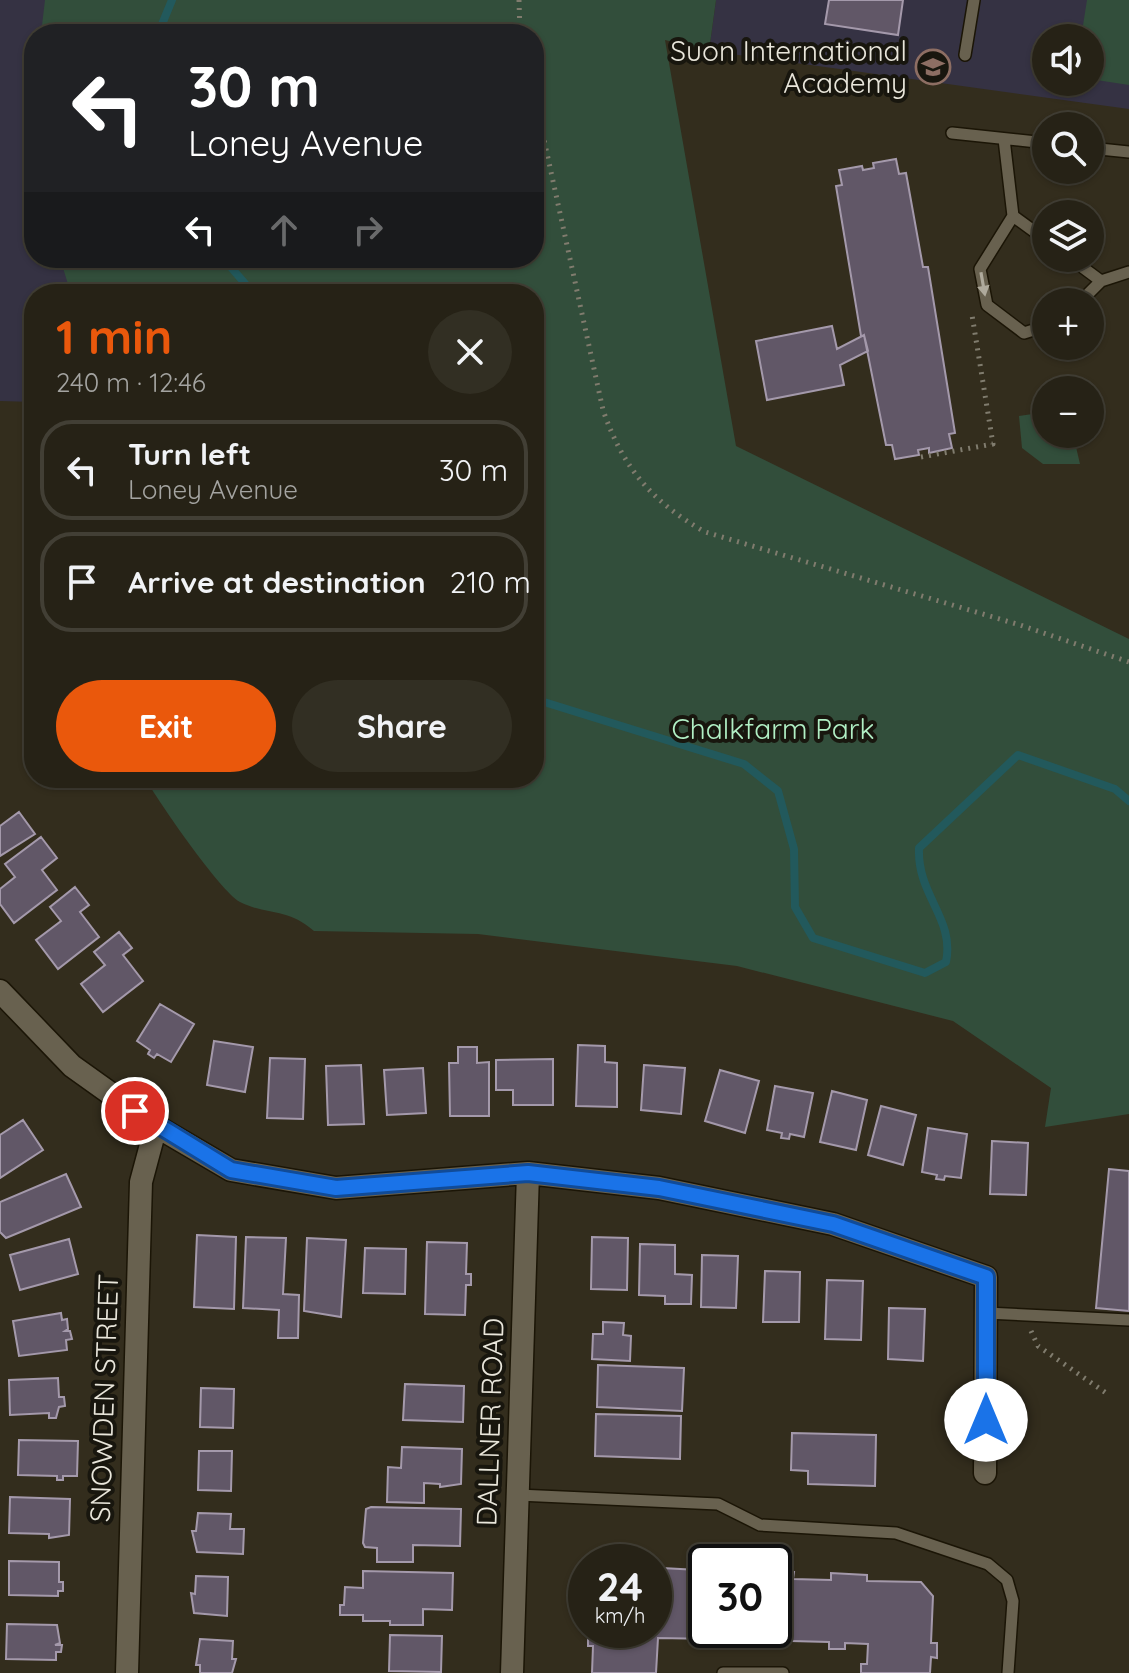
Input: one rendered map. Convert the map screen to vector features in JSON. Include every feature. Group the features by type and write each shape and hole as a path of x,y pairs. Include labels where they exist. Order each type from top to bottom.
{"street":[{"path":"0,991 72,1066 156,1126 231,1170 336,1188 528,1173 659,1188 833,1224 986,1277 985,1473"},
{"name":"SNOWDEN STREET","path":"127,1673 141,1182 156,1126"},
{"name":"DALLNER ROAD","path":"512,1673 528,1173"}],"lane":[{"path":"965,55 974,0"},
{"path":"952,133 1032,142"},
{"path":"1004,139 1013,216 980,269 987,305 1024,333 1032,330"},
{"path":"1104,149 1129,152"},
{"path":"1013,216 1032,230"},
{"path":"1089,272 1101,281"},
{"path":"1094,288 1101,281 1129,272"},
{"path":"986,1313 1129,1320"},
{"path":"518,1495 718,1504 760,1525 896,1533 988,1564 1007,1580 1013,1601 1008,1673"},
{"path":"723,1673 783,1673"}],"path":[{"path":"519,0 520,24"},
{"path":"544,140 603,410 615,447 642,485 675,515 705,532 1020,625 1129,662"},
{"path":"921,457 993,444 970,316 987,305"},
{"path":"1024,1315 1038,1346 1106,1393"}],"shaded area":[{"path":"0,0 75,0 73,24 24,24 24,268 94,268 99,284 24,284 24,402 0,401"},
{"name":"Suon International Academy","path":"716,0 1129,0 1129,109 1035,96 1104,96 1104,24 1032,24 1032,96 709,51"}],"green space":[{"name":"Chalkfarm Park","path":"45,0 716,0 709,51 665,40 736,446 1129,639 1129,1114 1045,1127 1051,1088 953,1021 737,966 478,934 314,931 295,918 250,906 231,894 190,844 151,788 544,788 544,284 68,284 63,268 544,268 544,24 42,24"},
{"path":"1087,0 1129,0 1129,85 1104,81 1104,24 1083,24"},
{"path":"1032,414 1032,448 1076,448 1080,464 1043,464 1022,448 1019,416"}],"building":[{"path":"829,0 903,0 898,35 825,24"},
{"path":"896,159 899,174 906,173 923,267 928,267 955,433 949,434 952,448 929,453 929,448 918,450 919,455 895,459 892,445 886,445 864,335 861,336 836,186 842,185 839,170 862,166 863,170 874,168 873,163"},
{"path":"832,326 837,349 864,335 868,351 840,365 844,385 767,400 756,341"},
{"path":"19,812 35,834 0,856 0,826"},
{"path":"41,837 57,858 42,870 57,890 14,923 0,904 0,889 15,877 5,864"},
{"path":"75,887 89,905 80,912 99,937 58,969 36,940 61,921 50,907"},
{"path":"119,932 132,948 123,955 143,981 103,1012 81,984 105,965 94,952"},
{"path":"160,1004 194,1024 171,1062 157,1054 154,1058 148,1054 150,1050 137,1041"},
{"path":"214,1041 253,1047 245,1092 207,1085"},
{"path":"578,1045 605,1046 605,1062 617,1063 617,1107 576,1106"},
{"path":"458,1047 477,1047 477,1063 489,1062 489,1116 450,1116 449,1063 458,1063"},
{"path":"270,1058 305,1059 303,1119 267,1118"},
{"path":"553,1059 553,1105 513,1105 513,1090 496,1090 496,1060"},
{"path":"361,1065 364,1124 328,1125 326,1066"},
{"path":"644,1065 685,1068 681,1114 641,1110"},
{"path":"423,1068 426,1113 387,1115 384,1070"},
{"path":"720,1070 759,1081 745,1133 705,1121"},
{"path":"775,1086 813,1093 804,1137 790,1134 789,1139 781,1138 782,1133 767,1130"},
{"path":"832,1091 867,1100 856,1150 820,1142"},
{"path":"881,1106 916,1115 903,1165 868,1155"},
{"path":"23,1120 43,1150 0,1178 0,1135"},
{"path":"928,1128 967,1134 961,1178 945,1176 944,1180 936,1179 937,1175 922,1172"},
{"path":"992,1141 1028,1143 1026,1195 990,1194"},
{"path":"1109,1169 1129,1171 1129,1311 1096,1308"},
{"path":"66,1174 81,1207 6,1238 0,1232 0,1202"},
{"path":"197,1235 236,1237 234,1309 194,1307"},
{"path":"246,1237 286,1238 283,1294 299,1295 298,1338 278,1338 279,1310 243,1308"},
{"path":"592,1237 628,1238 627,1290 591,1289"},
{"path":"307,1238 346,1240 341,1317 304,1311"},
{"path":"69,1239 78,1274 20,1290 10,1255"},
{"path":"427,1242 467,1243 466,1274 471,1274 471,1285 466,1285 465,1315 425,1314"},
{"path":"640,1244 675,1245 675,1274 692,1275 691,1304 665,1304 665,1296 639,1295"},
{"path":"365,1248 406,1249 405,1294 363,1293"},
{"path":"702,1255 738,1256 736,1308 701,1307"},
{"path":"765,1271 800,1272 799,1322 763,1322"},
{"path":"827,1280 863,1281 861,1340 825,1339"},
{"path":"889,1308 925,1309 923,1361 888,1359"},
{"path":"61,1313 62,1320 67,1319 68,1329 65,1331 70,1331 72,1339 66,1340 67,1350 19,1356 13,1321"},
{"path":"603,1322 624,1323 623,1335 631,1336 630,1361 592,1359 593,1334 603,1334"},
{"path":"598,1365 684,1368 682,1411 597,1407"},
{"path":"58,1378 59,1397 64,1397 65,1406 59,1407 56,1418 49,1418 49,1413 10,1415 9,1380"},
{"path":"405,1384 464,1386 463,1422 403,1420"},
{"path":"201,1388 234,1389 233,1428 200,1427"},
{"path":"596,1414 681,1416 680,1459 595,1456"},
{"path":"792,1433 876,1435 875,1486 808,1484 808,1471 791,1470"},
{"path":"19,1440 78,1441 77,1476 63,1476 63,1480 57,1480 57,1476 18,1475"},
{"path":"402,1447 462,1449 461,1484 440,1487 440,1484 424,1483 424,1503 387,1502 388,1467 401,1468"},
{"path":"199,1451 232,1451 231,1491 198,1490"},
{"path":"10,1497 70,1499 69,1535 49,1538 49,1534 9,1533"},
{"path":"366,1509 461,1509 460,1546 413,1545 413,1562 377,1562 377,1548 365,1547 363,1543"},
{"path":"198,1513 231,1514 230,1529 244,1529 243,1554 197,1552 192,1531 196,1531"},
{"path":"9,1561 59,1562 59,1582 63,1582 63,1591 58,1591 58,1596 9,1595"},
{"path":"672,1569 688,1569 688,1639 672,1638"},
{"path":"363,1571 453,1573 452,1610 423,1609 423,1625 390,1625 390,1621 363,1621 363,1615 340,1615 345,1587 363,1588"},
{"path":"792,1572 793,1579 831,1580 831,1573 867,1575 867,1581 921,1582 933,1596 931,1643 937,1643 937,1658 931,1657 930,1673 861,1673 861,1664 867,1664 868,1644 845,1643 845,1649 829,1649 829,1642 792,1641"},
{"path":"196,1576 228,1577 227,1616 194,1613 191,1593 195,1594"},
{"path":"7,1624 57,1625 60,1643 55,1645 62,1645 61,1652 56,1652 56,1660 6,1659"},
{"path":"390,1635 442,1636 441,1672 389,1671"},
{"path":"200,1639 233,1641 232,1659 236,1659 232,1673 200,1673 200,1665 196,1665"},
{"path":"593,1648 657,1648 656,1673 592,1673"}],"waterway":[{"path":"162,24 172,0"},
{"path":"232,268 245,284"},
{"path":"544,702 744,764 778,791 794,849 795,907 813,938 925,973 946,962 947,946 941,919 924,880 919,848 1018,755 1115,789 1129,801"}],"place":[{"name":"Suon International Academy","path":"933,67"}],"route":[{"path":"135,1111 231,1170 336,1188 528,1173 659,1188 833,1224 986,1277 986,1420"}]}
